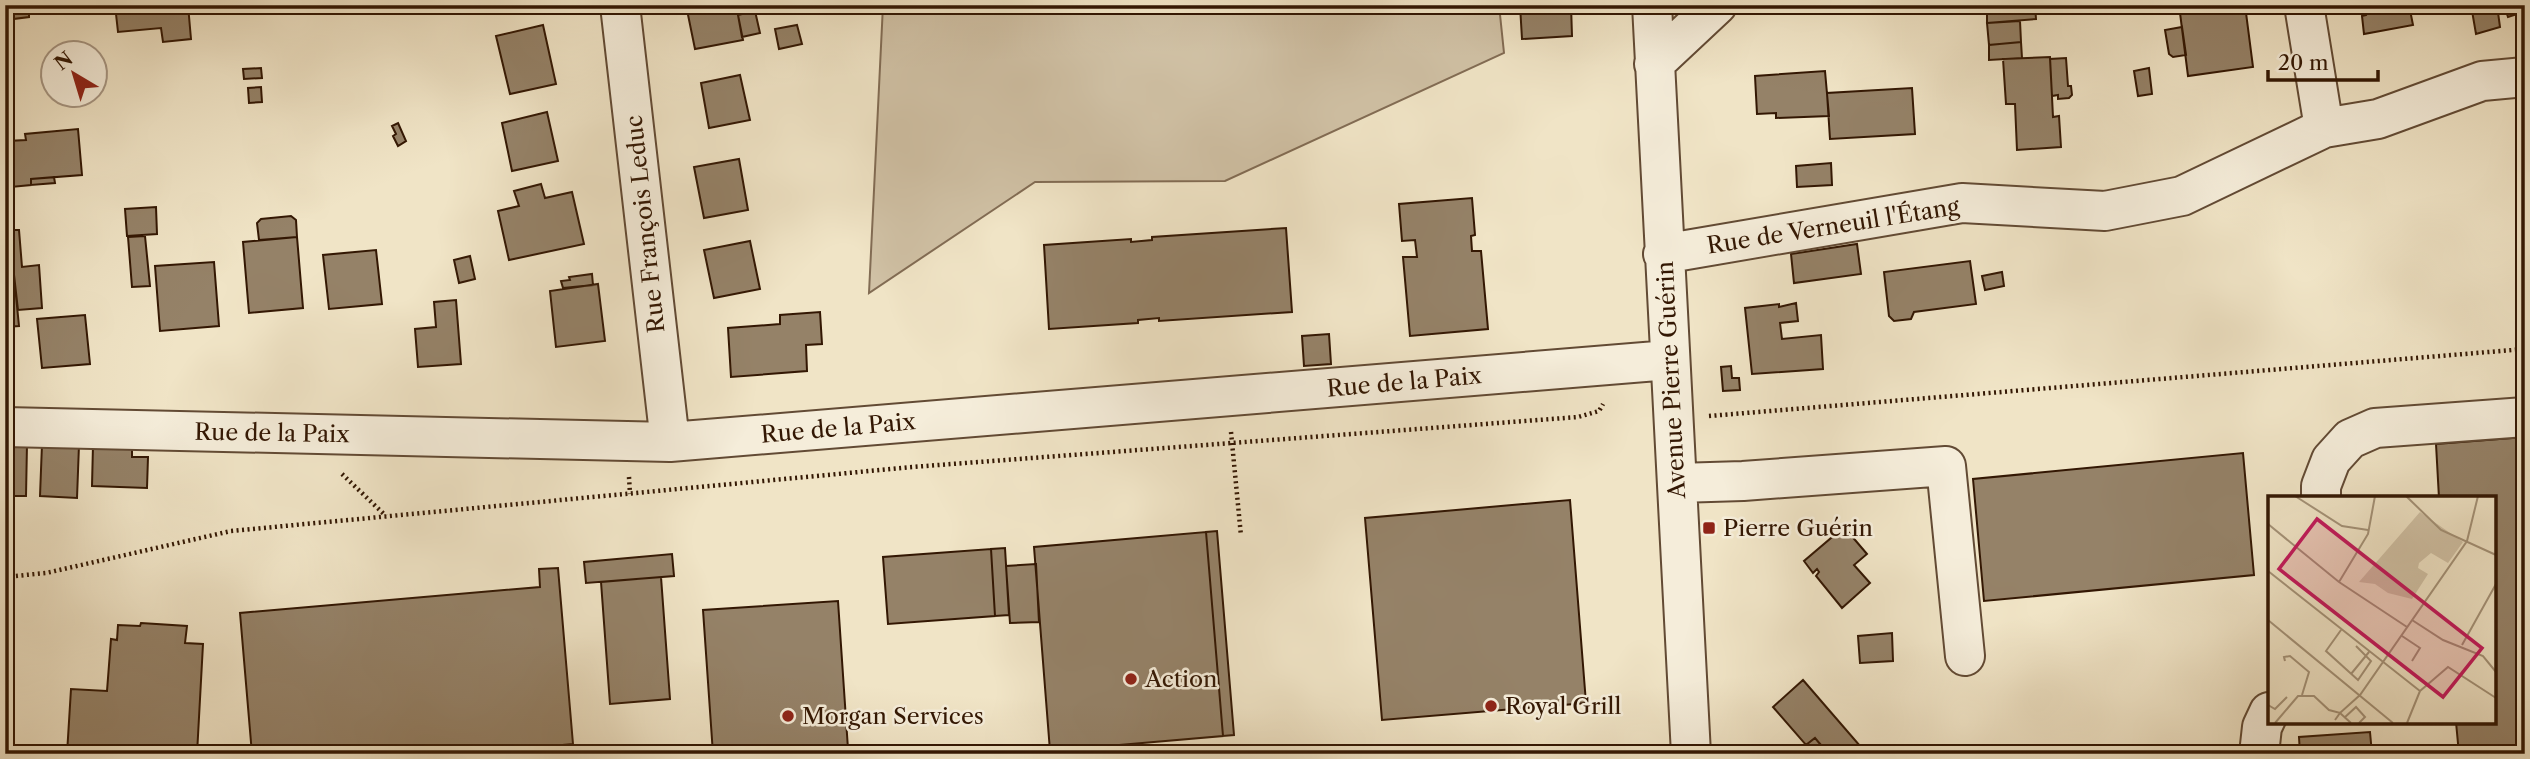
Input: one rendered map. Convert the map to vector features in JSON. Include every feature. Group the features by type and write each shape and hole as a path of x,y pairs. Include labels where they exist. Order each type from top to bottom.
{"street":[{"name":"Rue François Leduc","path":"620,5 670,442"},
{"name":"Avenue Pierre Guérin","path":"1651,5 1691,754"},
{"path":"1654,64 1717,5"},
{"path":"2304,5 2324,128"},
{"name":"Rue de Verneuil l'Étang","path":"1663,254 1962,203 2105,211 2182,196 2324,128 2378,120 2482,82 2525,77"},
{"name":"Rue de la Paix","path":"5,427 670,442 1670,360"},
{"path":"2321,496 2321,486 2331,460 2350,439 2375,428 2525,417"},
{"path":"1678,484 1946,466 1965,656"},
{"path":"2259,754 2262,727 2268,714"}],"path":[{"path":"1673,419 2525,349"},
{"path":"1227,396 1241,536"},
{"path":"5,578 46,573 232,531 912,467 1578,417"}],"shaded area":[{"path":"883,5 1499,5 1504,53 1225,181 1035,182 869,293"}],"building":[{"path":"5,5 59,5 29,9 29,17 5,20"},
{"path":"67,5 93,5 93,11 68,14"},
{"path":"115,5 188,5 191,39 163,42 161,28 118,32"},
{"path":"345,5 365,5 366,10 346,13"},
{"path":"686,5 736,5 743,40 695,49"},
{"path":"1520,5 1571,5 1572,36 1522,39"},
{"path":"1987,5 2035,5 2036,19 1987,23"},
{"path":"2179,5 2245,5 2253,67 2188,76"},
{"path":"2364,5 2409,5 2413,25 2364,34"},
{"path":"2471,5 2497,5 2500,27 2476,34"},
{"path":"2504,5 2521,5 2523,12 2508,17"},
{"path":"755,11 760,33 742,37 738,15"},
{"path":"2020,21 2021,42 1989,45 1987,23"},
{"path":"543,25 556,84 510,94 496,36"},
{"path":"797,25 802,44 779,49 775,29"},
{"path":"2182,27 2186,55 2173,57 2169,54 2165,30"},
{"path":"2021,42 2022,58 1989,60 1989,45"},
{"path":"2050,57 2053,117 2059,116 2061,147 2017,150 2015,104 2006,104 2003,59"},
{"path":"2066,58 2068,86 2071,86 2072,95 2058,99 2058,95 2052,96 2050,59"},
{"path":"261,68 262,78 244,79 243,69"},
{"path":"2149,68 2152,94 2138,96 2134,71"},
{"path":"1825,71 1829,116 1776,118 1776,113 1757,114 1755,76"},
{"path":"740,75 750,120 709,128 701,83"},
{"path":"261,87 262,102 249,103 248,88"},
{"path":"1912,88 1915,134 1830,139 1827,93"},
{"path":"547,112 558,161 512,171 502,123"},
{"path":"398,123 406,141 398,146 392,126"},
{"path":"78,129 82,175 31,179 31,185 11,187 7,141 26,140 25,134"},
{"path":"739,159 748,210 704,218 694,167"},
{"path":"1831,163 1832,185 1797,187 1796,166"},
{"path":"54,177 55,183 31,185 31,179"},
{"path":"541,184 545,198 572,192 584,244 509,260 498,211 519,206 514,191"},
{"path":"1472,198 1475,235 1471,236 1472,251 1481,251 1488,329 1410,336 1403,257 1417,257 1415,240 1402,241 1399,204"},
{"path":"156,207 157,234 127,236 125,209"},
{"path":"291,216 296,220 297,237 259,240 257,223 261,219"},
{"path":"1286,228 1292,312 1159,321 1159,318 1138,320 1138,323 1049,329 1044,245 1131,239 1131,242 1152,240 1152,237"},
{"path":"5,230 19,230 22,267 39,265 42,308 18,310 13,266 8,266"},
{"path":"145,236 150,286 132,287 128,237"},
{"path":"297,237 303,308 249,313 243,242"},
{"path":"750,241 760,289 714,298 704,250"},
{"path":"1857,244 1861,274 1794,283 1791,254"},
{"path":"376,250 382,304 329,309 323,255"},
{"path":"470,256 475,279 459,283 454,260"},
{"path":"1970,261 1976,304 1914,312 1911,319 1894,321 1889,316 1884,272"},
{"path":"214,262 219,326 160,331 155,266"},
{"path":"13,266 19,326 5,327 5,267"},
{"path":"2002,272 2004,286 1985,290 1982,276"},
{"path":"592,274 593,285 563,288 561,281 570,280 569,277"},
{"path":"598,284 605,341 556,347 550,291"},
{"path":"456,300 461,364 418,367 415,329 436,327 434,302"},
{"path":"1796,303 1798,321 1780,323 1782,339 1821,335 1823,369 1752,374 1745,308 1779,304 1779,307"},
{"path":"820,312 822,344 806,345 807,371 731,377 728,328 780,324 780,315"},
{"path":"85,315 90,364 42,368 37,319"},
{"path":"1329,334 1331,364 1304,366 1302,336"},
{"path":"1731,366 1732,378 1739,378 1740,390 1723,391 1721,367"},
{"path":"2525,437 2525,754 2459,754 2456,724 2495,724 2495,496 2439,496 2436,444"},
{"path":"5,443 27,444 26,496 5,496"},
{"path":"42,444 79,445 77,498 40,496"},
{"path":"93,445 132,446 132,457 148,457 147,488 92,486"},
{"path":"2243,453 2254,575 1984,601 1973,479"},
{"path":"1570,500 1586,703 1382,720 1365,518"},
{"path":"1844,527 1867,554 1854,565 1870,583 1842,608 1816,576 1819,572 1817,569 1813,573 1804,561"},
{"path":"1217,531 1234,735 1223,736 1206,532"},
{"name":"Action","path":"1206,532 1223,736 1050,751 1034,547"},
{"path":"1005,548 1009,615 995,616 991,549"},
{"path":"991,549 995,616 888,624 883,557"},
{"path":"672,554 674,576 586,583 584,562"},
{"path":"1036,564 1039,622 1010,623 1006,566"},
{"path":"558,568 573,744 466,754 252,754 240,613 540,587 539,569"},
{"path":"661,577 670,699 610,704 601,582"},
{"path":"838,601 848,749 779,754 713,754 703,610"},
{"path":"141,623 187,626 185,643 203,644 197,754 67,754 71,689 107,691 111,639 117,640 118,625 140,626"},
{"path":"1892,633 1893,661 1860,663 1858,636"},
{"path":"1803,680 1867,754 1829,754 1815,738 1806,745 1773,707"},
{"path":"2370,732 2372,754 2300,754 2299,737"},
{"path":"1815,738 1826,751 1823,754 1814,754 1806,745"},
{"path":"848,749 848,754 799,754 799,752"}],"place":[{"name":"Pierre Guérin","path":"1709,528"},
{"name":"Action","path":"1131,679"},
{"name":"Royal Grill","path":"1491,706"},
{"name":"Morgan Services","path":"788,716"}]}
